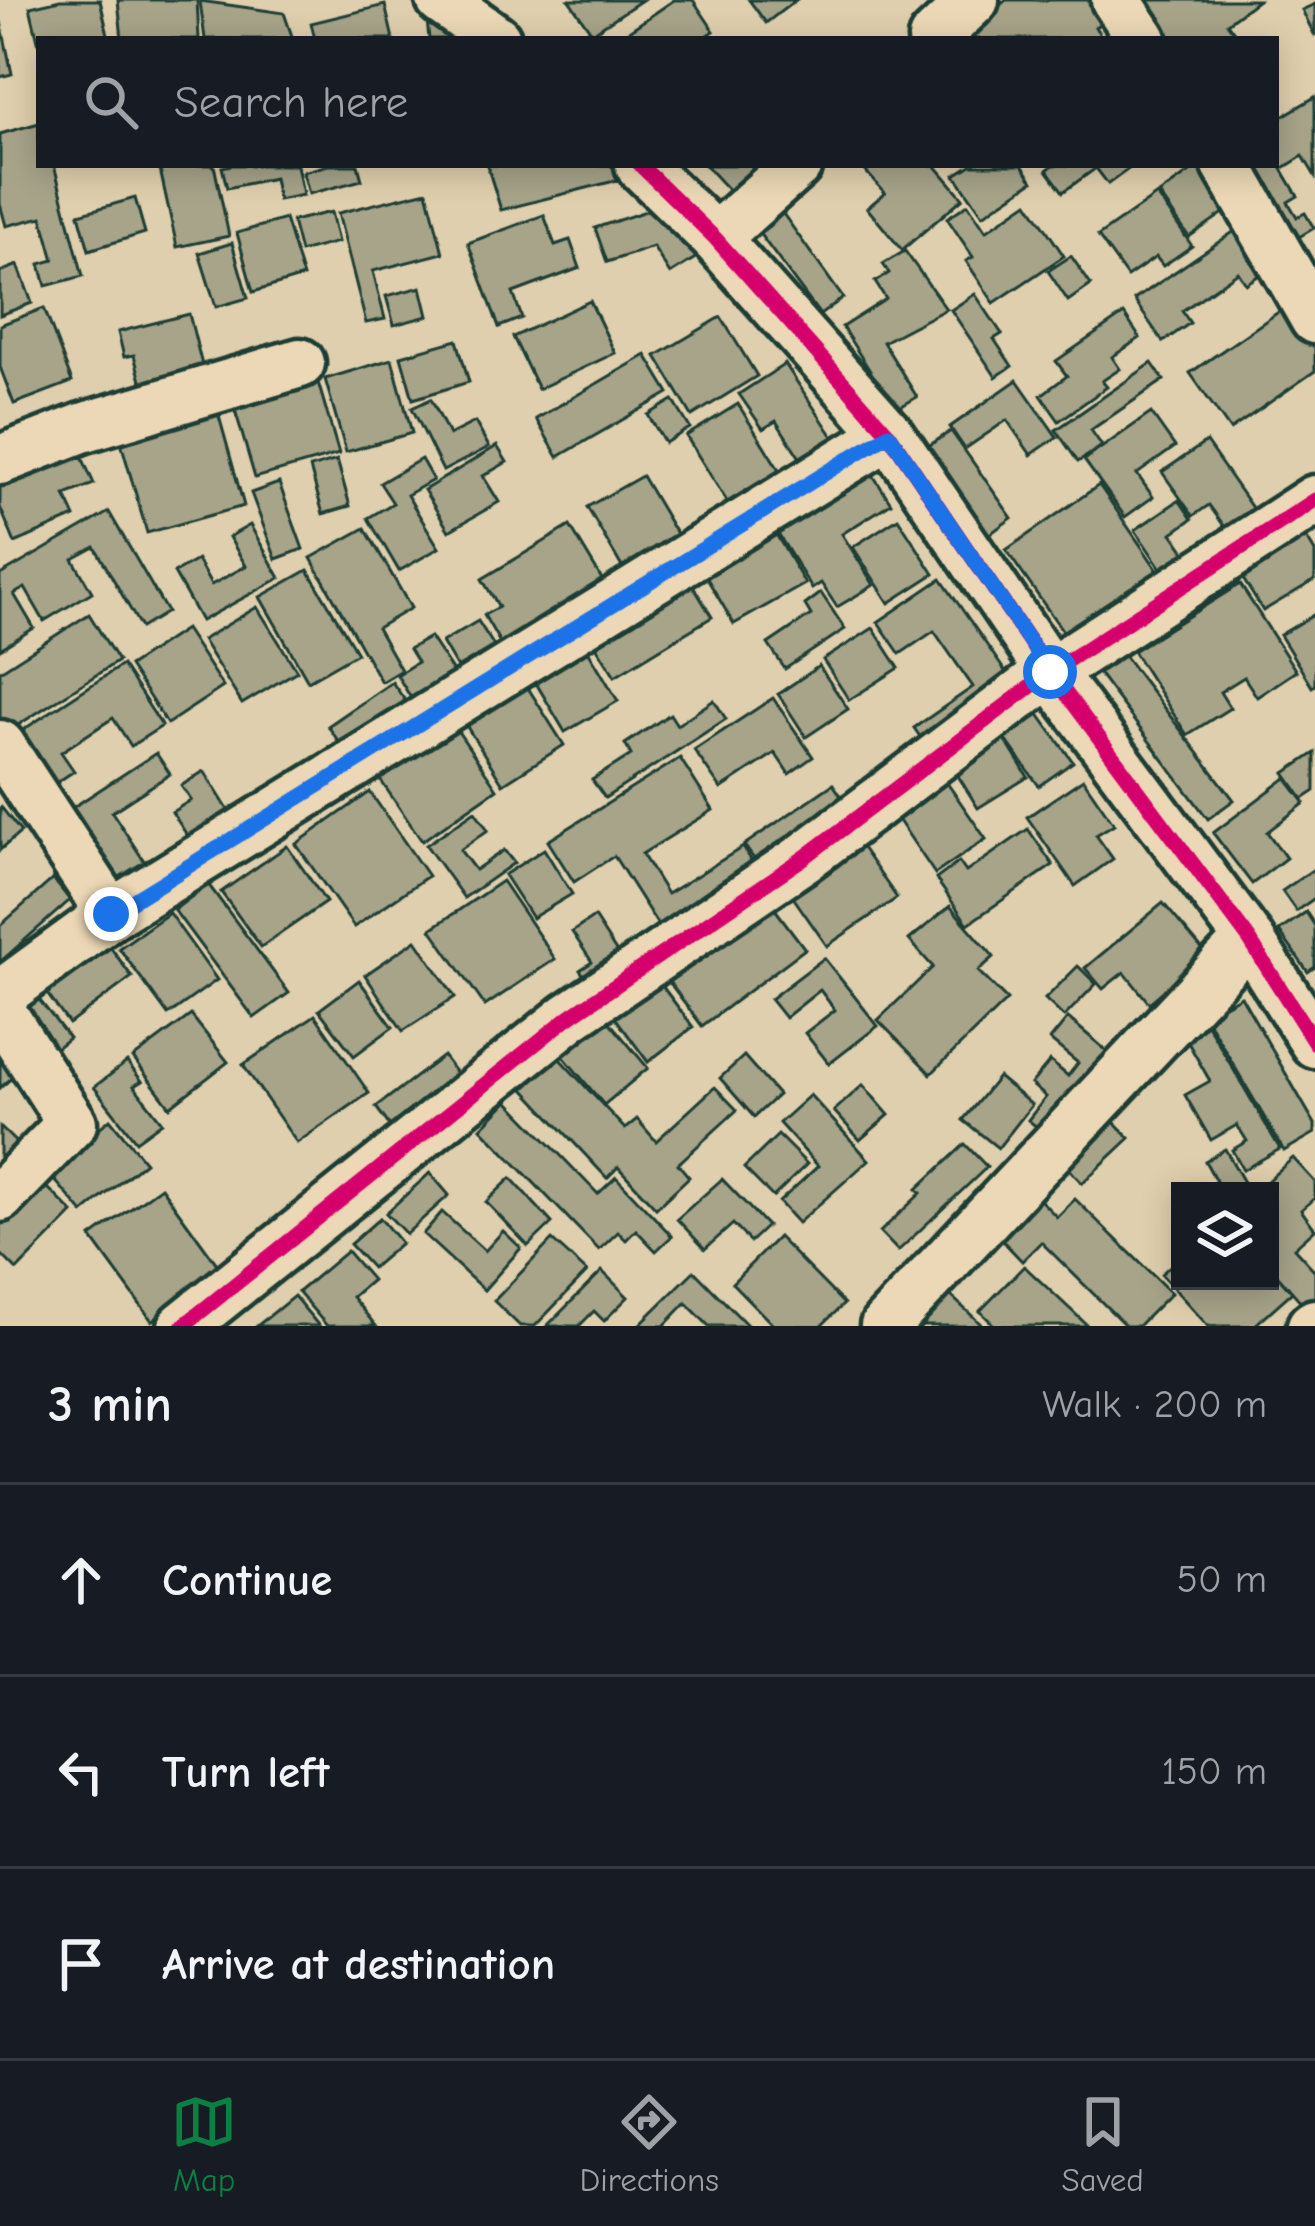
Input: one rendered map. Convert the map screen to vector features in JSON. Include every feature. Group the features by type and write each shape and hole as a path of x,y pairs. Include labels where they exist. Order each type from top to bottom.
{"street":[{"path":"441,0 492,36"},
{"path":"936,36 974,0"},
{"path":"1116,0 1140,36"},
{"path":"643,168 715,238 889,434 1050,672 1249,939 1315,1043"},
{"path":"715,238 794,168"},
{"path":"1230,168 1315,319"},
{"path":"0,460 82,428 300,363"},
{"path":"0,995 111,914 889,434"},
{"path":"183,1326 569,1017 805,857 1050,672 1315,500"},
{"path":"4,763 111,914"},
{"path":"885,1326 1249,939"},
{"path":"0,1010 72,1123 0,1197"}],"building":[{"path":"60,0 100,0 108,36 37,36 30,7"},
{"path":"118,0 197,0 199,36 122,36"},
{"path":"569,0 642,0 592,33"},
{"path":"674,0 693,0 714,31 706,36 621,36"},
{"path":"749,0 796,0 766,23"},
{"path":"1006,0 1104,0 1114,15 1095,27 1101,36 964,36"},
{"path":"1127,0 1258,0 1227,23 1237,36 1152,36"},
{"path":"200,1 284,13 292,36 205,36"},
{"path":"1315,4 1315,36 1302,10"},
{"path":"385,5 392,36 314,36 311,23"},
{"path":"0,17 12,74 0,77"},
{"path":"427,21 446,36 429,36"},
{"path":"1315,97 1315,176 1303,156 1282,169 1298,196 1288,202 1297,217 1305,213 1314,228 1289,243 1245,168 1279,168 1279,118"},
{"path":"36,124 36,168 55,168 83,276 46,286 40,264 54,260 42,217 6,226 0,204 0,134"},
{"path":"160,168 215,168 229,236 177,247"},
{"path":"222,168 298,168 303,195 278,200 274,178 227,188"},
{"path":"359,168 362,180 309,194 303,172"},
{"path":"488,168 614,168 626,178 501,210"},
{"path":"708,168 759,169 732,194"},
{"path":"863,168 938,168 963,198 902,250 867,208 885,193"},
{"path":"966,168 1024,168 1033,181 983,215 955,175"},
{"path":"1049,168 1096,168 1063,192"},
{"path":"1096,168 1130,168 1108,184"},
{"path":"1196,168 1222,168 1244,199 1189,237 1159,194"},
{"path":"427,191 443,253 373,271 385,319 366,323 338,213"},
{"path":"1157,195 1192,246 1163,266 1156,257 1127,277 1098,236"},
{"path":"135,198 145,233 89,250 79,214"},
{"path":"663,201 697,257 670,274 653,247 607,262 595,228"},
{"path":"1028,202 1064,256 994,303 966,261 973,257 947,218 968,204 986,231"},
{"path":"781,211 843,298 820,315 756,229"},
{"path":"331,212 338,242 300,252 292,221"},
{"path":"544,215 555,245 570,240 580,268 513,293 522,318 499,327 468,243"},
{"path":"285,219 303,277 253,292 237,233"},
{"path":"1242,226 1271,267 1246,284 1238,272 1182,311 1190,323 1163,342 1134,300"},
{"path":"232,243 248,298 216,307 199,253"},
{"path":"905,251 946,309 883,342 917,397 895,410 842,327 886,299 875,282 889,273 883,264"},
{"path":"1071,256 1091,285 1068,301 1048,271"},
{"path":"18,265 32,303 0,315 0,272"},
{"path":"421,287 428,316 394,325 386,296"},
{"path":"975,294 1002,334 994,339 1012,366 996,377 951,310"},
{"path":"590,301 615,353 538,389 513,337"},
{"path":"1290,304 1315,340 1315,371 1230,430 1190,373"},
{"path":"44,308 72,382 14,404 0,367 0,325"},
{"path":"189,314 206,381 145,396 134,355 124,357 118,332"},
{"path":"1124,314 1140,338 1112,357 1120,369 1102,381 1107,387 1059,421 1041,395 1067,376 1056,361"},
{"path":"721,317 757,376 692,416 656,356"},
{"path":"457,340 469,382 413,399 401,356"},
{"path":"646,355 669,393 558,457 536,419"},
{"path":"392,359 412,433 346,452 325,379"},
{"path":"1152,363 1164,380 1091,430 1102,446 1078,462 1056,430"},
{"path":"785,364 838,444 806,467 776,421 763,429 739,394"},
{"path":"315,372 339,454 255,478 231,396"},
{"path":"1017,380 1057,437 1031,455 1007,420 965,449 950,427"},
{"path":"214,398 244,506 147,533 116,425"},
{"path":"431,399 449,435 475,422 489,447 443,471 412,408"},
{"path":"673,400 690,428 665,443 648,415"},
{"path":"738,404 788,484 736,516 686,436"},
{"path":"1151,413 1175,447 1137,474 1153,497 1125,517 1084,460"},
{"path":"951,431 1012,518 983,539 921,451"},
{"path":"74,439 94,484 65,495 75,517 15,543 0,507 0,471"},
{"path":"1206,442 1259,518 1232,537 1209,505 1193,516 1162,472"},
{"path":"497,446 507,462 483,476 499,502 449,531 424,490"},
{"path":"421,459 433,480 407,495 439,548 399,571 368,518 393,503 380,483"},
{"path":"337,460 350,506 323,514 310,468"},
{"path":"873,475 891,503 842,534 874,585 837,607 821,583 812,589 778,534"},
{"path":"642,476 681,542 626,574 587,507"},
{"path":"279,483 303,549 276,559 251,493"},
{"path":"1099,485 1159,572 1096,615 1072,644 1006,550"},
{"path":"1179,500 1192,519 1172,533 1195,566 1171,583 1135,530"},
{"path":"109,512 167,612 141,628 95,547 73,559 92,592 44,621 25,588 14,594 34,628 0,649 0,575"},
{"path":"898,518 934,574 889,603 853,547"},
{"path":"250,525 280,578 201,621 174,573 197,560 211,585 246,566 229,537"},
{"path":"570,526 606,586 503,648 484,615 499,607 482,579"},
{"path":"1300,527 1315,552 1315,580 1263,611 1235,566"},
{"path":"365,528 411,608 377,628 401,670 381,682 311,558"},
{"path":"773,529 805,584 734,624 702,570"},
{"path":"308,570 357,653 308,681 260,597"},
{"path":"687,576 712,617 615,676 590,636"},
{"path":"941,579 1018,690 930,751 914,728 973,687 934,631 900,654 878,622"},
{"path":"1240,584 1296,671 1257,697 1244,677 1220,692 1230,708 1187,735 1133,651"},
{"path":"821,593 845,629 785,669 768,644 811,615 805,605"},
{"path":"257,607 297,671 242,704 202,640"},
{"path":"89,614 118,661 4,734 0,728 0,671"},
{"path":"1315,614 1315,685 1312,687 1280,635"},
{"path":"478,621 494,646 457,668 442,642"},
{"path":"873,628 899,668 849,700 823,660"},
{"path":"185,629 223,687 167,724 129,666"},
{"path":"430,637 453,672 411,698 397,675 417,662 409,649"},
{"path":"583,642 618,701 565,732 530,673"},
{"path":"1123,654 1234,800 1208,819 1098,673"},
{"path":"122,665 162,726 131,746 113,718 61,752 74,771 50,787 6,741"},
{"path":"819,666 848,709 806,737 778,694"},
{"path":"523,680 564,745 503,784 462,719"},
{"path":"392,682 414,713 349,757 328,726"},
{"path":"773,698 813,757 789,774 775,753 721,789 694,750"},
{"path":"714,700 726,719 605,798 592,780 631,755 625,744 670,714 677,725"},
{"path":"1038,713 1073,762 1039,786 1004,737"},
{"path":"455,727 497,789 422,841 379,778"},
{"path":"1005,740 1028,777 978,808 955,771"},
{"path":"156,753 170,774 112,812 150,870 120,889 69,810"},
{"path":"1315,753 1315,791 1303,799 1285,773"},
{"path":"680,758 713,810 642,854 667,894 743,847 758,872 663,933 614,856 574,882 548,841"},
{"path":"204,771 235,821 194,846 172,812 191,800 181,786"},
{"path":"1286,778 1305,803 1267,832 1286,858 1252,884 1213,833"},
{"path":"1083,779 1114,824 1096,835 1113,859 1075,886 1027,817"},
{"path":"945,780 986,839 935,874 895,815"},
{"path":"833,784 848,806 759,866 744,845"},
{"path":"370,792 428,876 354,927 296,844"},
{"path":"0,808 21,832 0,850"},
{"path":"475,811 488,830 460,850 475,870 504,850 514,863 464,898 426,845"},
{"path":"1028,829 1053,865 968,924 936,879 959,862 966,872"},
{"path":"858,842 897,898 827,946 788,890"},
{"path":"287,846 326,902 261,947 221,892"},
{"path":"544,849 572,894 532,918 504,875"},
{"path":"1315,868 1315,898 1296,911 1282,891"},
{"path":"53,879 70,900 0,962 0,926"},
{"path":"502,881 555,959 485,1006 431,929"},
{"path":"208,884 289,993 254,1018 174,910"},
{"path":"769,901 805,949 702,1026 666,978"},
{"path":"1163,903 1207,955 1149,1003 1124,972 1103,989 1085,968"},
{"path":"950,906 994,957 978,971 1007,1000 931,1074 878,1020 933,967 909,940"},
{"path":"1306,912 1315,926 1315,967 1308,972 1279,931"},
{"path":"169,913 217,980 168,1015 119,948"},
{"path":"594,917 623,962 590,984 580,970 592,962 572,932"},
{"path":"416,940 455,997 403,1031 365,975"},
{"path":"109,945 132,977 69,1024 45,991"},
{"path":"824,958 878,1026 829,1064 805,1033 835,1010 820,990 785,1018 770,999"},
{"path":"1078,966 1096,984 1064,1017 1045,999"},
{"path":"359,980 393,1027 354,1056 319,1010"},
{"path":"659,982 693,1027 648,1062 614,1016"},
{"path":"34,993 69,1038 45,1057 9,1011"},
{"path":"1241,996 1315,1124 1315,1133 1284,1151 1205,1016"},
{"path":"191,1015 228,1062 170,1107 133,1058"},
{"path":"315,1015 369,1093 297,1143 243,1065"},
{"path":"0,1017 26,1066 0,1088"},
{"path":"1068,1018 1114,1057 1048,1136 1028,1120 1046,1097 1031,1084 1050,1061 1068,1076 1078,1063 1050,1040"},
{"path":"607,1019 648,1068 604,1105 562,1055"},
{"path":"1204,1019 1280,1149 1243,1170 1232,1150 1247,1141 1237,1125 1211,1140 1185,1095 1210,1081 1182,1032"},
{"path":"443,1056 468,1089 392,1129 376,1107"},
{"path":"744,1056 778,1095 754,1117 720,1078"},
{"path":"558,1057 625,1129 637,1119 656,1141 715,1087 737,1110 678,1164 689,1177 656,1208 618,1167 607,1178 524,1089"},
{"path":"127,1062 142,1081 134,1086 162,1122 136,1141 94,1087"},
{"path":"998,1077 1032,1105 998,1148 963,1120"},
{"path":"863,1085 889,1115 860,1140 834,1111"},
{"path":"810,1095 869,1160 798,1223 779,1202 818,1166 779,1123"},
{"path":"508,1101 598,1194 616,1177 672,1236 656,1251 636,1230 626,1240 618,1232 599,1250 481,1128"},
{"path":"1110,1118 1130,1138 1082,1183 1063,1162"},
{"path":"110,1119 145,1162 83,1213 47,1171"},
{"path":"0,1127 30,1156 0,1187"},
{"path":"778,1135 807,1164 773,1197 744,1168"},
{"path":"965,1144 987,1167 898,1251 880,1232"},
{"path":"1225,1149 1244,1182 1214,1182 1205,1161"},
{"path":"1293,1158 1315,1182 1315,1198 1301,1210 1315,1229 1294,1248 1315,1271 1315,1309 1311,1313 1279,1277 1279,1182 1266,1182"},
{"path":"430,1173 449,1195 406,1234 386,1213"},
{"path":"511,1178 552,1223 528,1246 486,1202"},
{"path":"39,1179 73,1213 17,1270 0,1253 0,1218"},
{"path":"722,1179 767,1226 750,1242 733,1224 705,1249 677,1219"},
{"path":"161,1187 222,1271 152,1321 91,1237"},
{"path":"1039,1199 1057,1217 1075,1199 1171,1293 1138,1326 1126,1326 1041,1242 1022,1261 1000,1238"},
{"path":"442,1212 485,1251 503,1231 521,1248 484,1290 423,1234"},
{"path":"380,1218 401,1243 372,1268 350,1244"},
{"path":"778,1237 844,1304 821,1326 774,1326 732,1283"},
{"path":"552,1240 587,1272 535,1326 520,1326 494,1301"},
{"path":"347,1251 372,1280 352,1297 376,1326 327,1326 298,1292"},
{"path":"1171,1265 1171,1285 1161,1274"},
{"path":"1024,1266 1086,1324 995,1326 980,1311"},
{"path":"602,1271 628,1297 604,1321 594,1311 579,1326 547,1326"},
{"path":"694,1271 748,1326 709,1326 686,1303 664,1326 638,1326"},
{"path":"1279,1277 1292,1292 1254,1326 1208,1326 1175,1290 1279,1290"},
{"path":"950,1295 983,1326 920,1326"},
{"path":"294,1296 319,1326 257,1326"}],"cycle path":[{"path":"643,168 715,238 889,434 1050,672 1249,939 1315,1043"},
{"path":"183,1326 569,1017 805,857 1050,672 1315,500"}],"route":[{"path":"111,914 889,434 1050,672"}]}
